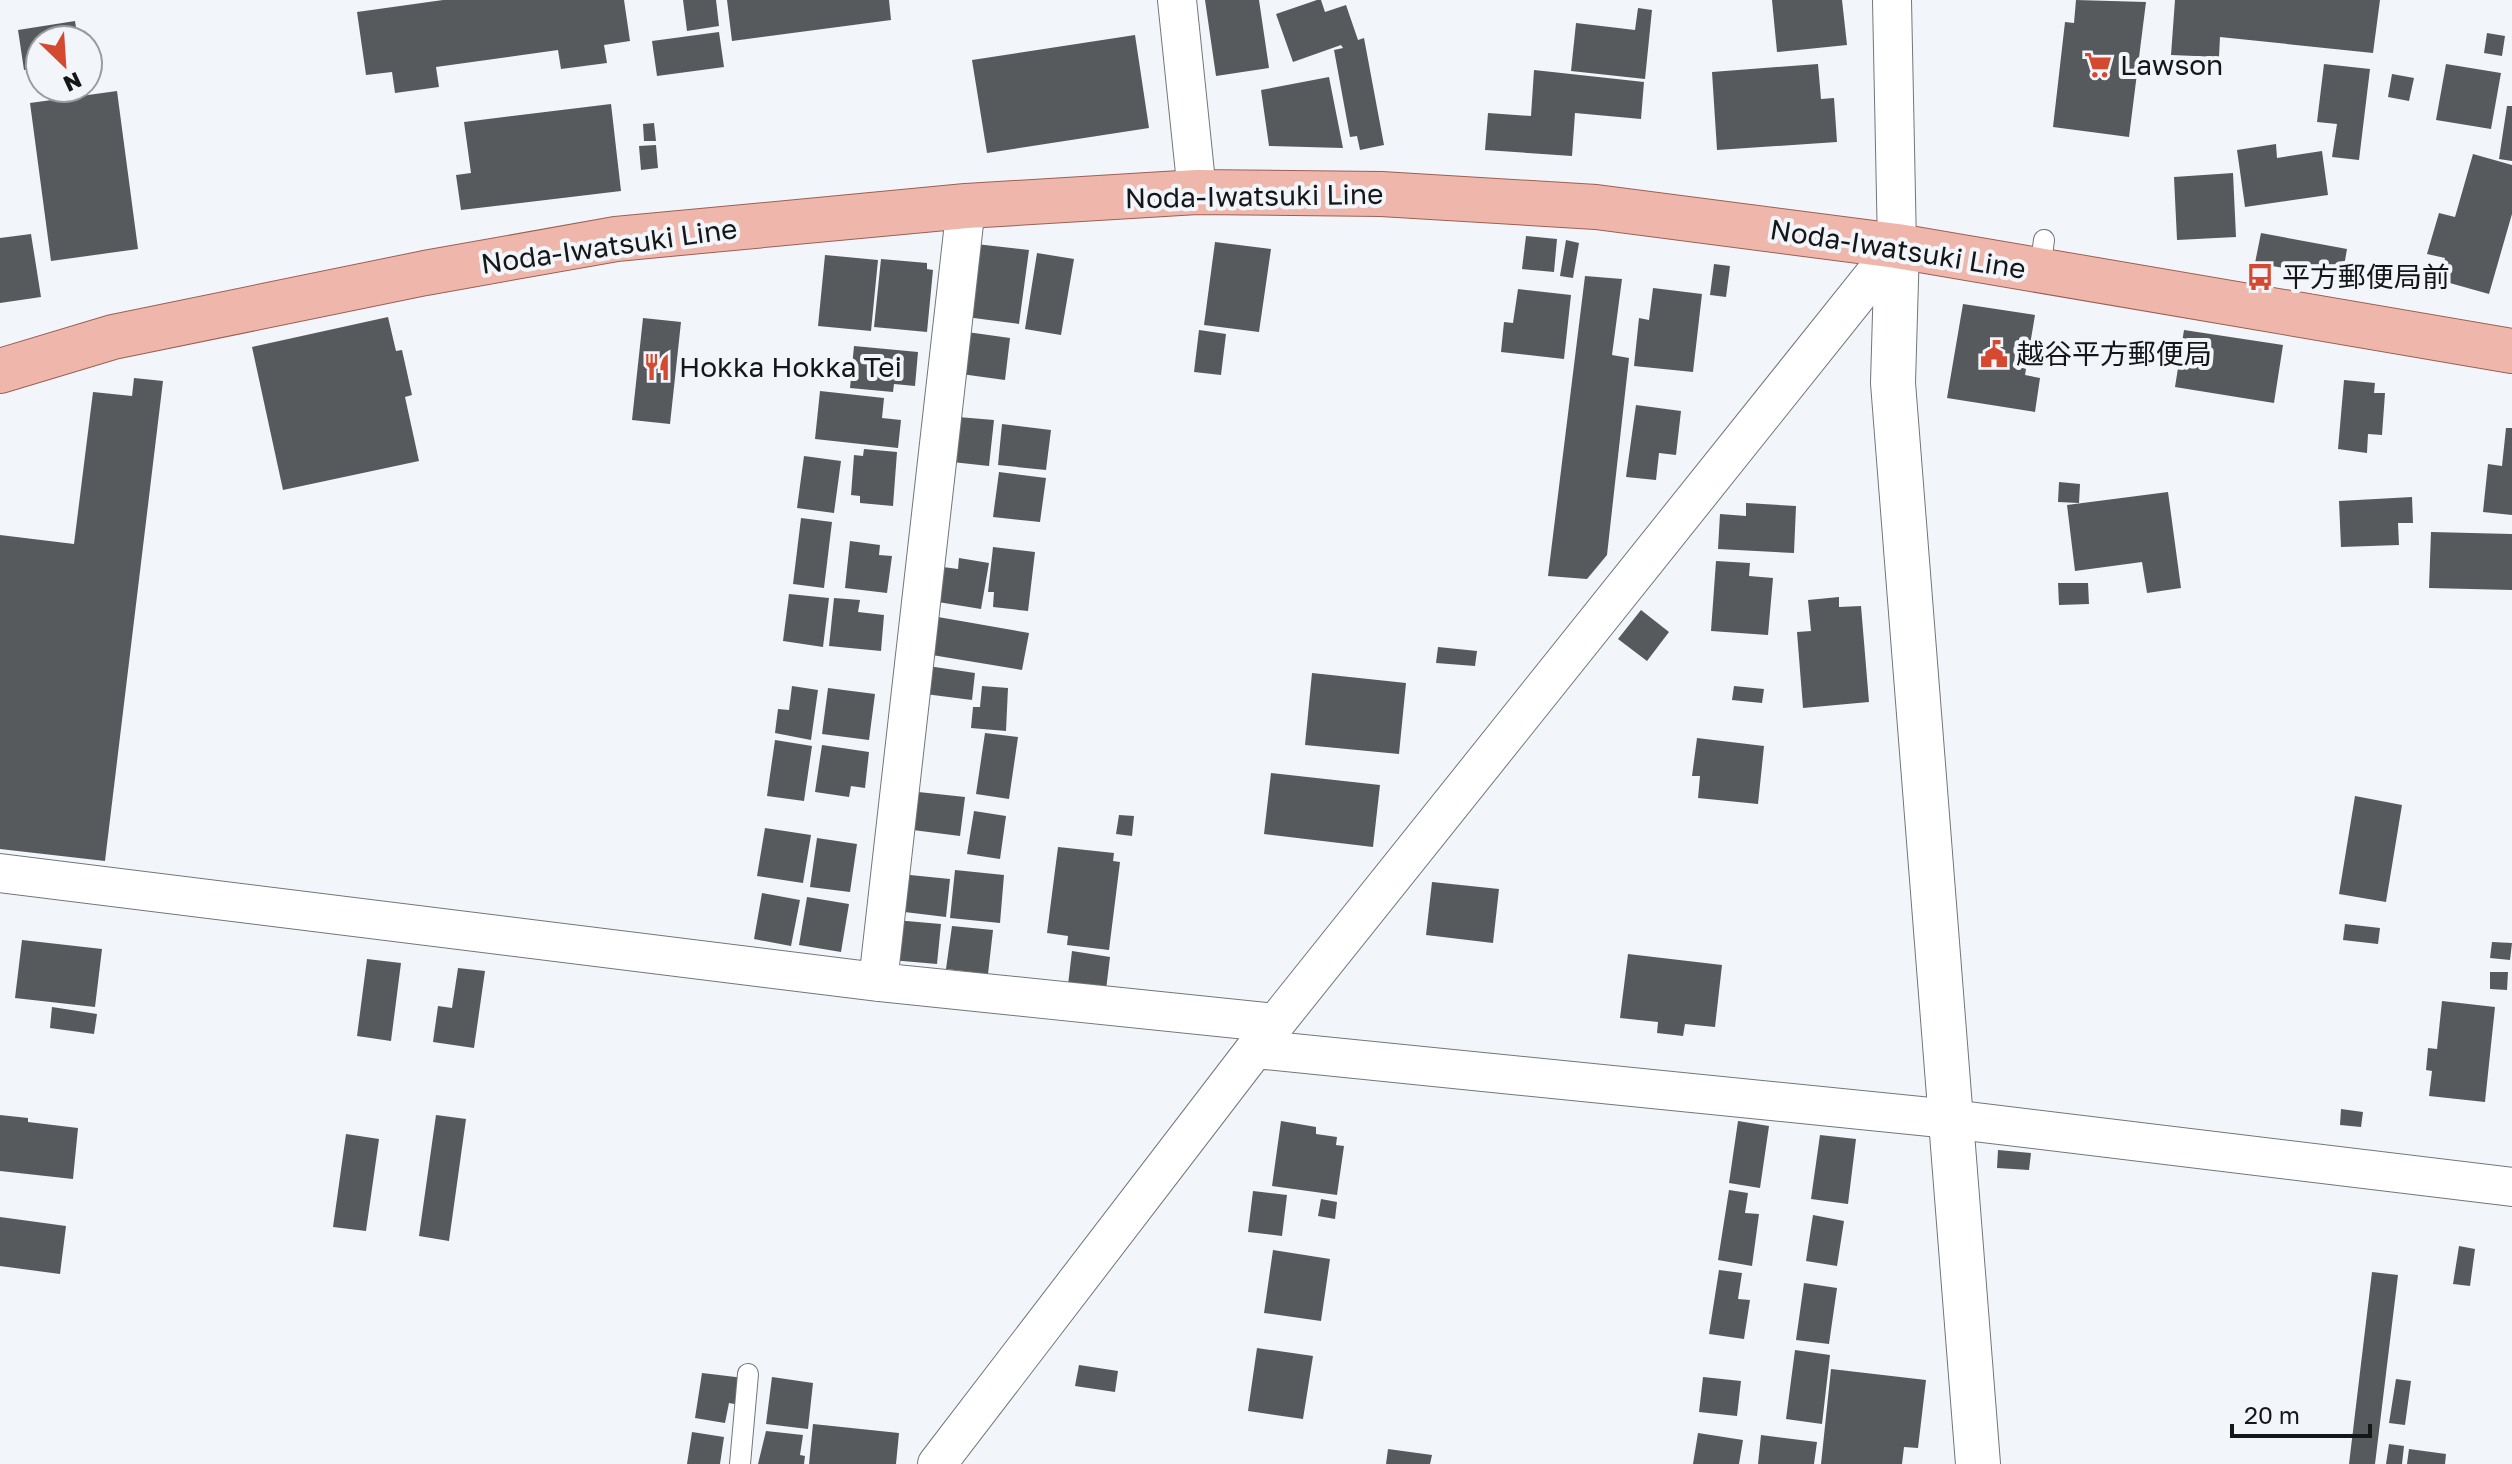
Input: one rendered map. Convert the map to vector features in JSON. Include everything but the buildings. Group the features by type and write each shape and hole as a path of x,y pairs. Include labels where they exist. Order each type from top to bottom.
{"main road":[{"name":"Noda-Iwatsuki Line","path":"0,371 113,337 425,273 586,244 966,206 1197,192 1381,194 1596,207 1897,246 2042,255 2512,351"}],"street":[{"path":"1177,0 1197,192"},
{"path":"1900,22 1893,383 1978,1464"},
{"path":"878,982 966,206"},
{"path":"937,1464 1265,1036 1897,246"},
{"path":"0,873 878,982 1265,1036 2512,1187"}],"lane":[{"path":"740,1464 748,1374"}],"place":[{"name":"Lawson","path":"2098,65"},
{"name":"平方郵便局前","path":"2260,277"},
{"name":"越谷平方郵便局","path":"1994,354"},
{"name":"Hokka Hokka Tei","path":"657,367"}]}
